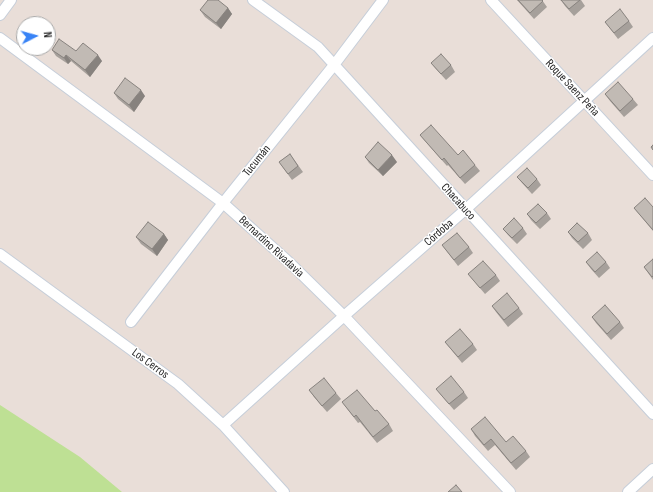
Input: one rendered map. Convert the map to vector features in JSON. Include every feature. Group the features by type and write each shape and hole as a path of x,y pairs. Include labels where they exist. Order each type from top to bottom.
{"street":[{"path":"0,15 11,0"},
{"name":"Chacabuco","path":"253,0 318,48 653,414"},
{"name":"Tucumán","path":"131,322 223,203 334,65 383,0"},
{"name":"Roque Saenz Peña","path":"491,0 653,175"},
{"name":"Bernardino Rivadavia","path":"0,38 223,203 290,263 344,316 510,492"},
{"name":"Córdoba","path":"223,425 465,210 653,38"},
{"name":"Los Cerros","path":"0,254 178,384 223,425 284,492"},
{"path":"628,492 653,469"}],"green space":[{"path":"0,405 80,457 122,492 0,492"}],"building":[{"path":"208,0 218,0 228,8 216,23 200,10"},
{"path":"518,0 542,0 543,1 530,13"},
{"path":"561,0 580,0 569,9"},
{"path":"620,9 629,21 614,33 605,22"},
{"path":"59,39 76,51 83,43 98,55 85,70 66,55 64,58 56,53 56,44"},
{"path":"441,54 451,65 441,74 431,63"},
{"path":"125,78 141,90 129,105 114,93"},
{"path":"618,82 633,99 620,111 605,94"},
{"path":"431,125 458,155 463,150 475,165 460,178 444,158 442,160 420,135"},
{"path":"378,142 392,155 378,170 365,157"},
{"path":"290,154 298,166 288,174 279,162"},
{"path":"527,168 537,179 528,188 517,177"},
{"path":"645,198 653,207 653,230 634,208"},
{"path":"538,204 547,213 536,223 527,214"},
{"path":"514,218 523,228 512,238 503,229"},
{"path":"148,222 164,234 152,249 136,237"},
{"path":"577,223 588,233 578,242 568,232"},
{"path":"457,233 469,247 454,260 442,245"},
{"path":"597,252 606,262 595,272 586,262"},
{"path":"653,259 653,276 652,277 644,267"},
{"path":"483,261 496,275 480,288 468,274"},
{"path":"507,293 519,308 504,320 492,306"},
{"path":"605,305 620,322 607,334 592,317"},
{"path":"460,329 473,344 458,357 445,342"},
{"path":"451,376 464,392 449,404 436,389"},
{"path":"324,378 336,393 322,406 309,390"},
{"path":"357,390 375,411 377,410 389,424 373,437 356,415 354,417 342,402"},
{"path":"485,417 506,442 513,436 526,451 511,463 491,439 484,445 471,429"},
{"path":"456,485 462,492 448,492"}]}
